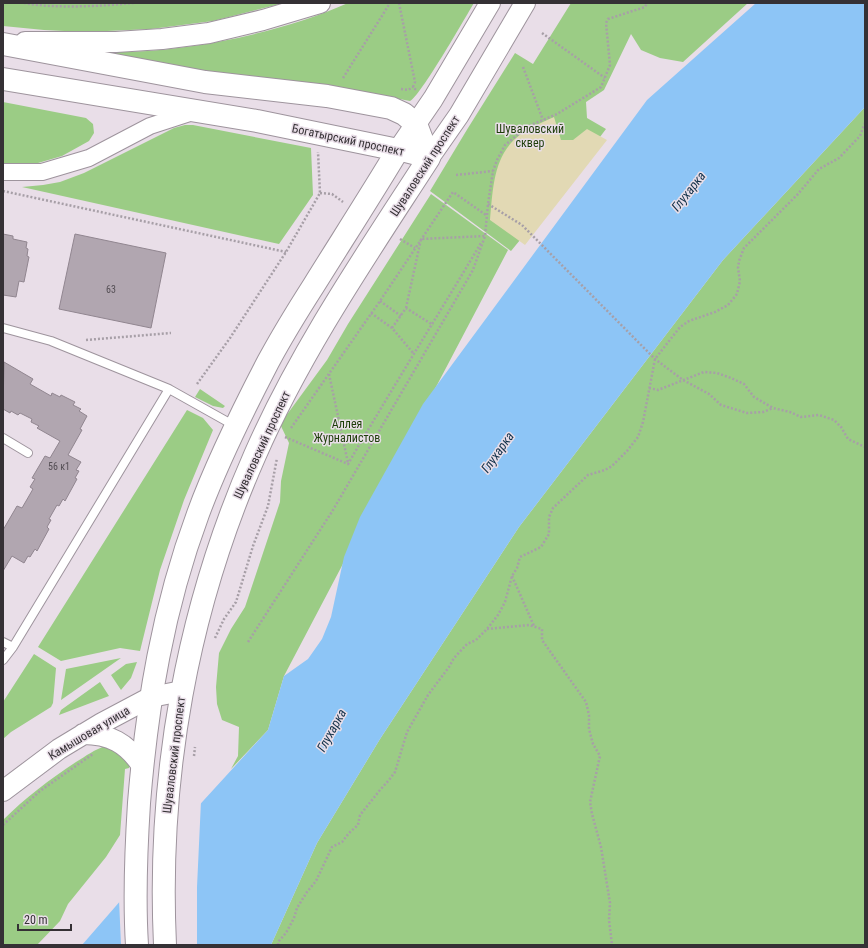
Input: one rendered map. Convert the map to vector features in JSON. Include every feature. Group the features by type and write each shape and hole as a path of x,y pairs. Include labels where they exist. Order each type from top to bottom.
{"main road":[{"path":"3,43 205,82 327,96 391,108 404,114 416,124"},
{"name":"Богатырский проспект","path":"3,79 257,122 398,150"},
{"name":"Богатырский проспект","path":"416,124 429,158"},
{"path":"137,945 137,837 142,766 150,697 171,598 183,558 213,476 236,426 269,361 285,332 398,150"},
{"name":"Шуваловский проспект","path":"166,945 165,837 176,724 188,657 215,558 227,523 255,454 308,351 429,158"}],"street":[{"path":"3,43 116,42 162,39 209,32 263,20 320,3"},
{"path":"398,150 433,99 490,3"},
{"name":"Шуваловский проспект","path":"429,158 459,115 525,3"},
{"path":"3,172 42,172 89,158 150,126 194,112"},
{"name":"Богатырский проспект","path":"398,150 429,158"},
{"name":"Камышовая улица","path":"3,791 59,749 82,734 150,697 182,691"},
{"path":"82,734 103,736 120,742 130,750 142,766"}],"lane":[{"path":"3,328 51,341 169,389 236,426"},
{"path":"3,660 13,647 169,389"},
{"path":"3,438 28,453"},
{"path":"3,642 13,647"}],"path":[{"path":"24,3 37,5 104,5 134,3"},
{"path":"339,79 344,78 390,3"},
{"path":"399,3 415,82 413,87 419,92"},
{"path":"248,642 333,510 473,270 485,236 486,215 493,171 497,160 506,145 531,125 558,114 601,87 610,65 606,23 608,19 645,7 647,3"},
{"path":"542,32 605,78"},
{"path":"523,67 543,120"},
{"path":"278,945 278,942 286,933 294,918 297,908 316,881 332,847 342,842 358,825 360,814 395,772 407,732 428,695 454,658 467,644 476,640 487,629 505,602 512,576 517,568 520,558 541,547 549,534 549,517 553,508 588,475 605,470 612,466 627,452 638,437 643,422 655,359 680,327 689,321 715,312 728,305 737,294 740,281 738,268 739,261 744,248 798,194 819,169 838,158 860,136 865,123"},
{"path":"197,384 230,338 286,252 320,193 318,149"},
{"path":"456,175 493,171"},
{"path":"3,191 286,252"},
{"path":"289,430 380,301 453,192 486,215"},
{"path":"320,193 332,194 346,204"},
{"path":"488,204 522,225 655,359 683,380 709,394 721,405 747,413 763,412 773,408"},
{"path":"421,239 485,236"},
{"path":"348,464 433,325 485,236"},
{"path":"400,239 415,248"},
{"path":"392,328 406,308 421,239"},
{"path":"380,301 401,316"},
{"path":"406,308 433,325"},
{"path":"371,313 392,328 414,354"},
{"path":"80,341 172,333"},
{"path":"649,388 658,390 704,372 717,373 744,384 754,397 773,408 790,412 801,418 819,415 834,420 841,427 848,439 865,447"},
{"path":"329,374 348,464"},
{"path":"282,443 285,436 348,464"},
{"path":"215,639 224,619 236,602 253,546 268,506 275,464 278,457"},
{"path":"512,576 534,627"},
{"path":"487,629 529,624 542,629 542,640 586,702 589,715 589,729 593,744 600,756 590,802 601,847 610,903 609,920 612,945"},
{"path":"3,825 40,791 99,750"}],"green space":[{"path":"3,3 284,3 213,21 151,29 85,32 3,26"},
{"path":"348,3 474,3 423,86 410,101 331,86 221,74 111,54 114,52 172,49 233,39 264,32 322,14"},
{"name":"Шуваловский сквер","path":"571,3 748,3 683,62 660,58 641,50 631,34 604,90 586,102 587,118 606,129 543,212 511,251 430,191 515,53 533,64"},
{"path":"3,102 86,118 93,124 94,133 89,141 62,156 38,163 3,163"},
{"path":"865,107 865,945 271,945 317,843 380,739 519,527 723,260"},
{"path":"185,125 193,125 311,148 313,195 279,244 22,187 60,182 84,173 174,128"},
{"name":"Аллея Журналистов","path":"431,194 508,250 284,676 268,730 231,769 238,756 239,727 222,720 217,704 216,687 219,653 231,629 245,607 280,502 281,481 289,443 280,424 327,360 348,324"},
{"path":"200,389 225,406 223,408 213,406 195,397"},
{"path":"187,410 203,418 213,430 184,500 160,570 140,651 120,648 61,661 38,647"},
{"path":"34,654 56,668 53,703 51,707 11,732 3,739 3,702"},
{"path":"121,658 61,700 66,669"},
{"path":"137,662 131,678 121,690 111,675 126,664"},
{"path":"100,682 109,696 59,715 61,710"},
{"path":"106,746 114,747 129,763 129,768 125,769 120,835 106,857 68,904 60,921 37,945 3,945 3,820 29,796 57,775 91,753"}],"sand":[{"path":"554,117 561,140 573,140 587,129 607,140 525,245 490,220 496,173 505,152 512,142 525,131"}],"water":[{"name":"Глухарка","path":"756,3 865,3 865,107 723,260 519,527 380,739 317,843 271,945 82,945 135,884 155,877 174,863 189,840 193,812 268,730 284,676 308,659 322,639 331,617 344,557 360,517 423,404 647,100"}],"pier":[{"path":"201,801 197,887 197,945 121,945 119,899 134,883 154,876 173,862 187,839 191,811"}],"building":[{"path":"3,234 13,236 13,239 27,242 27,256 29,257 24,282 19,281 16,297 3,295"},
{"path":"75,234 166,253 151,328 59,309"},
{"path":"4,362 33,379 30,384 51,396 52,393 60,397 61,395 75,402 73,405 81,409 79,411 87,416 80,429 82,430 68,455 81,462 76,470 79,471 75,478 77,479 65,501 63,499 59,506 57,505 49,519 51,520 47,527 49,529 37,551 35,549 24,563 12,556 3,571 3,530 17,506 22,508 33,489 30,487 35,479 32,478 45,456 50,458 60,441 37,428 39,426 31,422 32,419 20,413 18,415 3,409"}]}
